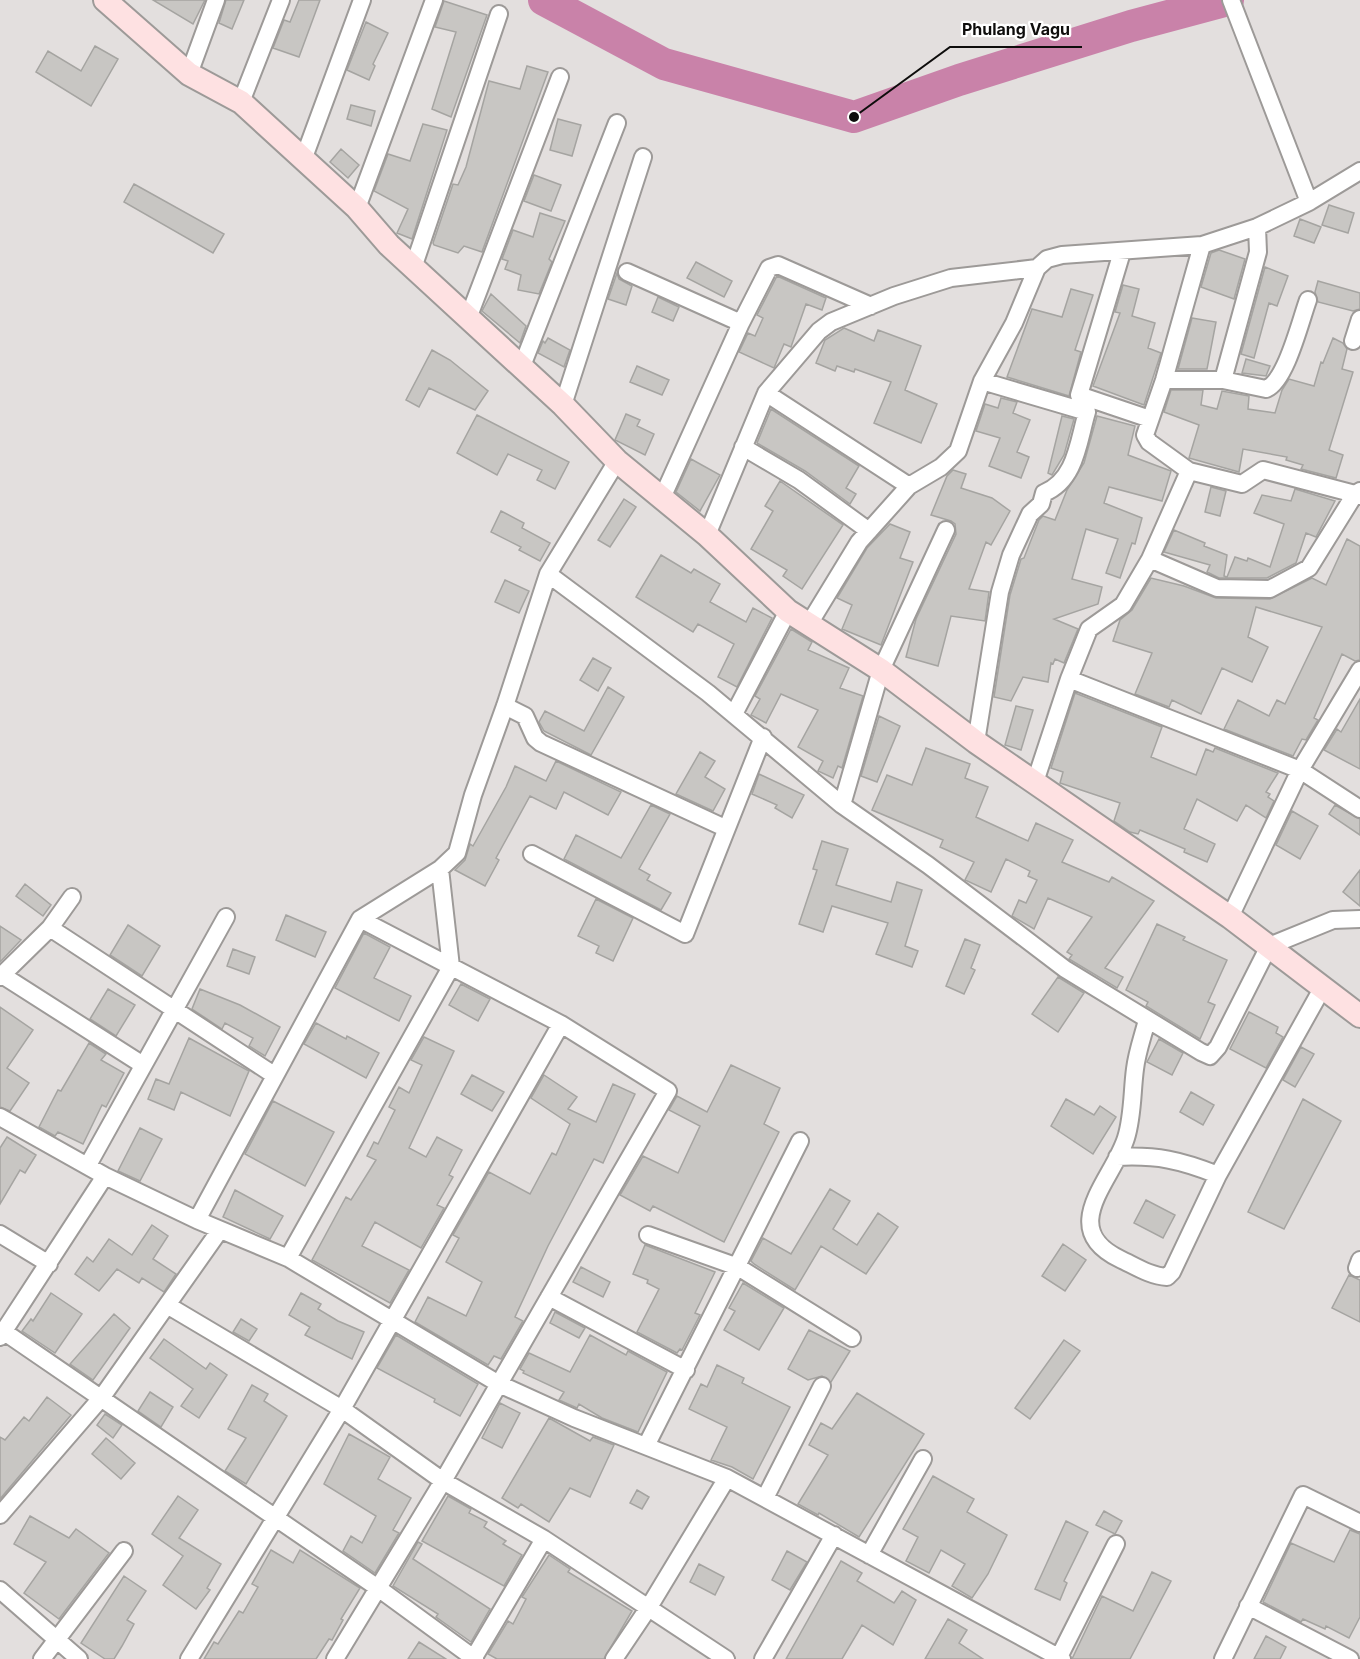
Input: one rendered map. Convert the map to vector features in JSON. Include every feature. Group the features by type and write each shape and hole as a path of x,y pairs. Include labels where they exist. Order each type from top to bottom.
{"street":[{"path":"105,0 189,74 241,102 357,208 413,268 522,366 617,461 707,535 788,611 881,670 976,742 1230,917 1360,1016"},
{"path":"189,74 216,0"},
{"path":"241,102 281,0"},
{"path":"303,160 362,0"},
{"path":"357,208 434,0"},
{"path":"1231,0 1309,202"},
{"path":"413,268 499,14"},
{"path":"469,316 560,77"},
{"path":"522,366 616,123"},
{"path":"563,405 643,157"},
{"path":"809,624 869,531 909,486 941,467 958,451 982,381 1014,323 1037,268 1047,259 1062,255 1202,245 1257,227 1309,202 1360,171"},
{"path":"1223,380 1258,252 1257,227"},
{"path":"1150,559 1217,588 1270,589 1309,568 1358,494 1263,470 1242,484 1189,471 1146,439 1202,245"},
{"path":"976,742 1000,592 1011,555 1030,514 1041,504 1044,493 1055,489 1069,474 1087,412 1079,395 1122,252"},
{"path":"662,498 741,323 773,265 871,306"},
{"path":"707,535 766,393 819,331 831,322 951,278 1037,268"},
{"path":"627,272 741,323"},
{"path":"1164,380 1223,380 1266,389 1276,384 1308,300"},
{"path":"1353,340 1360,319"},
{"path":"982,381 1087,412"},
{"path":"766,393 909,486"},
{"path":"1079,395 1150,419"},
{"path":"743,447 799,480 869,531"},
{"path":"197,1220 360,919 440,869 457,853 473,795 548,574 617,461"},
{"path":"1035,782 1069,679 1089,629 1123,605 1150,559 1189,471"},
{"path":"842,805 881,670 946,530"},
{"path":"548,574 734,714 842,805 1065,969 1210,1056 1218,1047 1269,946 1333,920 1360,919"},
{"path":"734,714 788,611"},
{"path":"1230,917 1300,770 1360,670"},
{"path":"1069,679 1300,770 1360,809"},
{"path":"505,706 525,716 535,738 541,743 725,828"},
{"path":"532,854 686,934 725,828 763,737"},
{"path":"288,1258 451,967 440,869"},
{"path":"72,897 50,928 1,976 143,1065"},
{"path":"88,1165 226,917"},
{"path":"335,1659 443,1481 668,1091 561,1024 360,919"},
{"path":"50,928 173,1011 274,1075"},
{"path":"1147,1020 1135,1067 1126,1138 1098,1192 1091,1216 1091,1231 1096,1243 1108,1253 1157,1276 1167,1277 1172,1272 1218,1175 1323,987"},
{"path":"189,1659 342,1409 561,1024"},
{"path":"0,1117 105,1176 197,1220 288,1258 499,1384 727,1478 1059,1658 1116,1544"},
{"path":"646,1446 800,1141"},
{"path":"1117,1157 1163,1157 1182,1160 1218,1175"},
{"path":"105,1176 2,1334 102,1397 378,1588 474,1659 544,1539"},
{"path":"0,1515 102,1397 220,1230"},
{"path":"0,1234 49,1264"},
{"path":"648,1235 738,1267 852,1338"},
{"path":"549,1297 686,1370"},
{"path":"167,1305 342,1409 443,1481 544,1539 726,1659"},
{"path":"765,1498 822,1386"},
{"path":"869,1554 923,1459"},
{"path":"614,1659 649,1607 727,1478"},
{"path":"1223,1659 1303,1495 1360,1523"},
{"path":"763,1659 834,1535"},
{"path":"42,1659 124,1551"},
{"path":"0,1590 79,1659"},
{"path":"1248,1606 1350,1659"}],"building":[{"path":"153,0 205,0 193,24"},
{"path":"226,0 244,0 232,29 219,23"},
{"path":"299,0 320,0 299,57 273,48 284,20 290,22"},
{"path":"444,1 487,15 451,117 432,109 456,32 435,27"},
{"path":"366,22 388,33 373,64 375,66 369,80 347,70"},
{"path":"95,46 118,59 91,106 36,72 48,51 81,71"},
{"path":"527,66 548,72 482,252 464,246 458,253 434,245 453,184 458,185 466,167 489,81 520,89"},
{"path":"351,105 375,111 371,126 347,119"},
{"path":"558,119 581,125 572,156 550,150"},
{"path":"423,124 447,130 412,239 397,233 408,209 374,191 388,154 410,161"},
{"path":"341,149 359,165 348,178 330,162"},
{"path":"534,175 561,185 551,211 524,201"},
{"path":"134,184 224,234 213,253 124,202"},
{"path":"1329,205 1354,213 1348,233 1322,225"},
{"path":"540,213 565,221 549,259 552,262 539,294 518,290 521,275 505,269 508,261 502,259 513,230 533,237"},
{"path":"1300,219 1321,227 1314,243 1294,236"},
{"path":"1219,250 1245,259 1234,299 1201,287 1211,253"},
{"path":"696,262 732,281 724,297 687,278"},
{"path":"1265,267 1288,276 1277,306 1269,303 1254,358 1241,354"},
{"path":"617,273 619,279 632,286 626,305 608,299"},
{"path":"777,276 826,298 822,310 806,304 791,347 784,344 774,368 739,352 748,333 755,336 763,318 757,315"},
{"path":"1318,281 1360,293 1360,309 1353,311 1318,302 1315,292"},
{"path":"1123,285 1139,289 1132,316 1155,323 1148,348 1161,353 1144,405 1093,386 1120,313 1115,312"},
{"path":"1071,289 1093,295 1075,350 1081,352 1069,396 1007,377 1032,309 1062,317"},
{"path":"491,294 526,326 520,343 482,311"},
{"path":"658,297 679,307 673,321 652,312"},
{"path":"1192,318 1216,322 1207,369 1178,369"},
{"path":"844,328 874,341 878,330 921,346 905,390 937,404 921,443 874,423 891,382 855,369 854,372 837,366 835,371 816,363 825,340"},
{"path":"548,338 570,350 564,367 538,353 543,341 545,343"},
{"path":"1333,338 1343,343 1347,349 1342,369 1353,372 1329,450 1343,455 1336,478 1301,469 1303,465 1286,460 1287,457 1243,449 1239,472 1189,458 1199,425 1164,412 1171,390 1203,390 1201,405 1217,409 1222,391 1249,396 1248,409 1275,413 1282,390 1289,379 1314,386 1321,362 1323,363"},
{"path":"432,350 450,360 488,391 475,410 429,388 419,407 406,400"},
{"path":"1246,359 1270,366 1266,376 1242,373"},
{"path":"637,366 669,380 662,395 630,382"},
{"path":"1001,398 1017,402 1013,413 1030,420 1017,452 1029,457 1021,478 989,466 1000,438 976,431 985,404 998,408"},
{"path":"771,409 859,466 846,488 856,494 850,504 805,471 757,443"},
{"path":"626,414 640,420 637,426 654,434 645,455 615,440"},
{"path":"477,415 569,462 555,489 537,480 542,470 508,454 497,475 457,453"},
{"path":"1062,416 1074,419 1064,455 1052,475 1048,473"},
{"path":"1097,416 1135,426 1128,455 1171,471 1162,501 1109,487 1104,503 1142,518 1135,544 1132,543 1120,578 1106,573 1118,539 1086,529 1072,579 1102,587 1098,604 1054,619 1078,629 1064,663 1055,659 1053,664 1051,663 1048,682 1023,677 1011,701 994,697 1010,595 1021,559 1024,558 1039,520 1043,516 1055,520 1067,490 1084,463"},
{"path":"691,459 720,475 700,511 676,492"},
{"path":"953,470 966,474 961,488 992,498 1010,511 991,545 986,542 969,589 989,592 985,621 951,616 938,666 906,657 916,619 956,534 955,524 931,515 947,476"},
{"path":"780,481 843,525 802,589 783,576 787,570 751,549 773,511 765,506"},
{"path":"1211,487 1226,491 1220,516 1205,512"},
{"path":"1295,489 1335,501 1316,537 1306,533 1296,563 1267,578 1219,578 1207,572 1210,565 1164,552 1174,530 1227,555 1224,576 1227,577 1235,557 1247,561 1248,558 1270,567 1284,524 1254,513 1262,495 1291,501"},
{"path":"624,499 636,507 610,547 598,540"},
{"path":"501,511 524,523 522,528 550,543 540,561 519,550 521,547 491,532"},
{"path":"890,524 910,532 900,558 913,562 881,645 842,629 852,605 837,598 867,548"},
{"path":"1347,539 1360,546 1360,660 1355,661 1342,654 1314,718 1318,720 1306,740 1302,739 1293,756 1224,729 1238,700 1269,716 1277,700 1285,704 1322,627 1256,607 1248,637 1268,647 1252,682 1222,668 1201,714 1172,700 1169,707 1135,694 1152,653 1113,641 1120,620 1132,610 1151,578 1184,586 1216,598 1270,599 1312,578 1326,585"},
{"path":"661,555 691,573 694,569 720,584 710,602 746,622 753,608 772,618 737,687 718,677 734,644 698,624 693,632 636,597"},
{"path":"505,580 529,591 519,613 495,602"},
{"path":"791,629 812,642 808,650 849,668 840,688 863,696 842,768 838,766 833,778 818,771 823,761 798,747 818,710 781,694 766,723 751,715 760,699 755,696"},
{"path":"593,658 611,668 598,691 580,680"},
{"path":"608,687 624,697 591,755 544,731 539,722 545,711 584,731"},
{"path":"1075,693 1162,727 1151,757 1196,775 1206,749 1213,752 1215,748 1278,773 1266,792 1270,794 1268,797 1274,801 1266,818 1246,805 1237,821 1197,799 1184,829 1215,844 1207,862 1184,852 1185,849 1140,830 1138,834 1130,832 1114,821 1120,803 1060,783 1063,772 1051,768"},
{"path":"1360,699 1360,769 1324,750 1337,729 1341,732"},
{"path":"1016,706 1033,710 1021,750 1005,745"},
{"path":"879,716 900,726 877,782 861,776"},
{"path":"926,748 970,764 965,778 988,787 976,817 1028,841 1036,823 1073,840 1062,862 1109,882 1112,877 1154,901 1105,968 1123,977 1117,988 1069,959 1072,955 1067,952 1092,917 1048,898 1034,929 1012,916 1019,900 1026,903 1037,880 1028,876 1030,871 1006,859 991,892 965,880 974,862 940,847 943,840 872,810 887,775 912,785"},
{"path":"700,752 715,761 705,777 725,789 713,811 676,794"},
{"path":"556,761 621,792 608,815 564,792 556,809 530,796 496,858 499,860 485,886 455,870 465,860 470,844 473,846 515,766 546,781"},
{"path":"759,774 804,795 792,818 775,808 777,805 752,794"},
{"path":"651,805 670,814 639,869 650,875 647,880 671,893 661,910 564,859 576,835 621,858"},
{"path":"1335,805 1360,819 1360,835 1329,814"},
{"path":"1292,811 1318,826 1300,859 1276,845"},
{"path":"822,841 848,849 836,885 891,902 897,882 922,890 905,946 918,951 912,967 876,954 888,923 832,906 823,932 799,924 817,870 813,869"},
{"path":"1360,870 1360,906 1343,892"},
{"path":"25,884 51,905 43,916 16,896"},
{"path":"596,899 633,918 613,961 596,953 599,946 578,936"},
{"path":"286,915 326,932 315,957 276,940"},
{"path":"1157,924 1185,937 1183,940 1227,960 1208,1002 1215,1005 1200,1039 1146,1006 1148,1002 1126,990"},
{"path":"128,925 160,946 142,976 110,955"},
{"path":"0,926 21,940 0,962"},
{"path":"364,933 390,947 374,978 411,996 399,1021 335,988"},
{"path":"965,939 980,945 971,968 975,970 964,994 946,986"},
{"path":"233,949 255,957 249,974 227,966"},
{"path":"1058,977 1084,993 1058,1032 1032,1014"},
{"path":"461,984 490,999 478,1021 449,1005"},
{"path":"108,989 135,1005 116,1036 90,1019"},
{"path":"200,989 240,1005 280,1027 265,1056 249,1046 253,1038 225,1023 222,1029 192,1009"},
{"path":"0,1007 33,1030 7,1068 29,1083 10,1111 0,1107"},
{"path":"1249,1012 1278,1027 1276,1033 1283,1037 1266,1068 1230,1049"},
{"path":"316,1023 379,1053 366,1078 304,1044"},
{"path":"424,1037 454,1051 409,1148 426,1157 437,1137 462,1150 449,1175 453,1177 437,1205 444,1208 421,1248 375,1222 362,1246 409,1270 390,1303 312,1260 346,1197 351,1200 376,1160 367,1156 374,1142 378,1144 395,1110 389,1107 399,1087 409,1093 422,1065 411,1060"},
{"path":"189,1038 249,1071 230,1116 181,1092 174,1110 148,1099 156,1079 169,1084"},
{"path":"1159,1039 1183,1053 1172,1075 1147,1062"},
{"path":"89,1043 106,1054 101,1060 124,1073 106,1107 102,1105 83,1144 58,1132 55,1136 39,1127 58,1090 61,1091"},
{"path":"1301,1047 1314,1054 1295,1087 1283,1080"},
{"path":"731,1065 780,1088 764,1124 779,1132 724,1242 653,1206 650,1211 620,1195 643,1156 678,1173 700,1126 669,1110 677,1096 707,1112"},
{"path":"472,1075 504,1092 492,1111 461,1094"},
{"path":"544,1075 577,1097 568,1109 596,1122 613,1084 635,1094 603,1163 594,1159 548,1246 515,1317 523,1321 501,1359 494,1356 488,1365 415,1322 428,1297 466,1316 482,1282 446,1262 459,1238 453,1235 489,1172 530,1194 552,1153 556,1155 570,1124 531,1098"},
{"path":"1191,1092 1214,1105 1203,1125 1180,1112"},
{"path":"1066,1099 1094,1115 1100,1106 1116,1117 1093,1154 1051,1126"},
{"path":"1303,1099 1341,1121 1284,1229 1248,1212"},
{"path":"273,1101 334,1132 305,1186 245,1154"},
{"path":"140,1128 162,1139 140,1181 118,1171"},
{"path":"7,1137 36,1155 25,1173 20,1170 0,1204 0,1148"},
{"path":"830,1189 850,1201 833,1229 857,1245 878,1213 898,1227 866,1274 821,1246 795,1290 751,1261 763,1238 791,1254"},
{"path":"235,1190 283,1216 270,1239 223,1217"},
{"path":"1146,1200 1175,1215 1163,1238 1134,1223"},
{"path":"152,1225 168,1236 153,1259 176,1274 164,1292 142,1278 139,1283 117,1269 99,1291 75,1274 87,1257 93,1262 109,1239 132,1255"},
{"path":"1063,1244 1086,1260 1065,1291 1042,1276"},
{"path":"645,1245 715,1272 695,1313 700,1315 682,1350 680,1349 677,1353 637,1332 659,1289 647,1283 648,1280 633,1274"},
{"path":"581,1267 610,1282 603,1297 573,1282"},
{"path":"1349,1275 1360,1280 1360,1322 1332,1308"},
{"path":"743,1283 784,1308 759,1350 724,1330 735,1311 729,1308"},
{"path":"51,1293 82,1314 55,1353 22,1331 31,1319 33,1321"},
{"path":"301,1293 321,1304 318,1309 364,1332 352,1359 305,1335 310,1327 289,1315"},
{"path":"555,1312 585,1328 579,1338 550,1323"},
{"path":"114,1314 130,1328 93,1380 70,1364"},
{"path":"241,1319 257,1329 249,1341 233,1332"},
{"path":"809,1330 850,1351 831,1382 822,1376 808,1380 788,1369"},
{"path":"396,1335 478,1384 460,1416 434,1402 435,1399 377,1368"},
{"path":"590,1335 626,1355 628,1351 667,1372 638,1432 602,1418 579,1404 577,1408 559,1400 564,1392 523,1373 524,1371 520,1369 529,1353 570,1372"},
{"path":"164,1339 206,1369 210,1363 227,1375 199,1418 181,1406 193,1389 150,1358"},
{"path":"1064,1340 1080,1351 1030,1419 1015,1408"},
{"path":"717,1365 744,1378 742,1383 790,1407 753,1479 732,1467 711,1460 727,1427 689,1409 701,1384 707,1387"},
{"path":"252,1385 268,1394 264,1401 287,1416 246,1484 225,1471 246,1438 228,1429"},
{"path":"150,1392 173,1407 161,1427 138,1411"},
{"path":"857,1393 924,1434 859,1537 819,1513 818,1515 798,1504 828,1455 809,1445 821,1423 832,1429"},
{"path":"47,1397 71,1415 0,1499 0,1437 5,1440 24,1417 29,1421"},
{"path":"500,1403 520,1413 502,1448 482,1438"},
{"path":"105,1414 122,1425 113,1438 97,1425"},
{"path":"549,1418 590,1441 593,1437 614,1445 590,1497 570,1488 549,1522 521,1504 518,1508 502,1498"},
{"path":"349,1434 390,1457 378,1479 411,1498 393,1530 399,1533 375,1573 343,1551 351,1536 362,1543 376,1516 324,1484"},
{"path":"106,1438 135,1463 121,1479 92,1454"},
{"path":"933,1476 974,1499 967,1512 1007,1535 988,1574 972,1598 952,1586 965,1564 941,1550 929,1573 906,1561 918,1537 903,1529"},
{"path":"637,1490 649,1497 642,1509 630,1503"},
{"path":"178,1496 198,1510 179,1538 221,1564 207,1588 210,1590 196,1609 163,1585 183,1556 152,1534"},
{"path":"448,1496 471,1509 469,1513 487,1522 484,1527 506,1541 503,1544 522,1555 504,1586 422,1541"},
{"path":"1104,1511 1122,1521 1115,1534 1096,1525"},
{"path":"30,1516 69,1538 76,1529 109,1553 59,1619 24,1593 46,1562 14,1544"},
{"path":"1066,1521 1088,1532 1064,1581 1067,1583 1060,1600 1035,1589"},
{"path":"1350,1530 1360,1534 1360,1617 1349,1638 1326,1626 1325,1629 1303,1619 1301,1622 1263,1602 1291,1543 1334,1562"},
{"path":"418,1542 422,1544 413,1559 490,1609 471,1642 436,1617 438,1614 393,1586"},
{"path":"271,1550 293,1563 300,1550 360,1588 341,1619 343,1620 332,1640 329,1639 316,1659 204,1659 214,1642 218,1644 239,1611 243,1613 258,1587 252,1584"},
{"path":"787,1551 807,1562 790,1590 772,1580"},
{"path":"549,1555 570,1569 568,1572 632,1611 604,1659 497,1659 488,1654 508,1621 513,1624 526,1599 522,1597"},
{"path":"841,1561 862,1573 857,1581 894,1603 902,1591 916,1600 893,1645 862,1625 842,1659 786,1659"},
{"path":"699,1564 724,1577 715,1595 690,1582"},
{"path":"1152,1572 1171,1581 1130,1659 1072,1659 1102,1596 1133,1611"},
{"path":"124,1576 146,1591 127,1620 134,1624 122,1646 114,1659 105,1659 81,1643"},
{"path":"948,1619 967,1630 959,1643 983,1659 925,1659"},
{"path":"1266,1636 1286,1647 1280,1659 1254,1659"},
{"path":"419,1642 446,1659 408,1659"}],"waterway":[{"path":"544,0 664,64 854,117 959,80 1131,26 1228,0"}],"place":[{"name":"Phulang Vagu","path":"854,117"}]}
